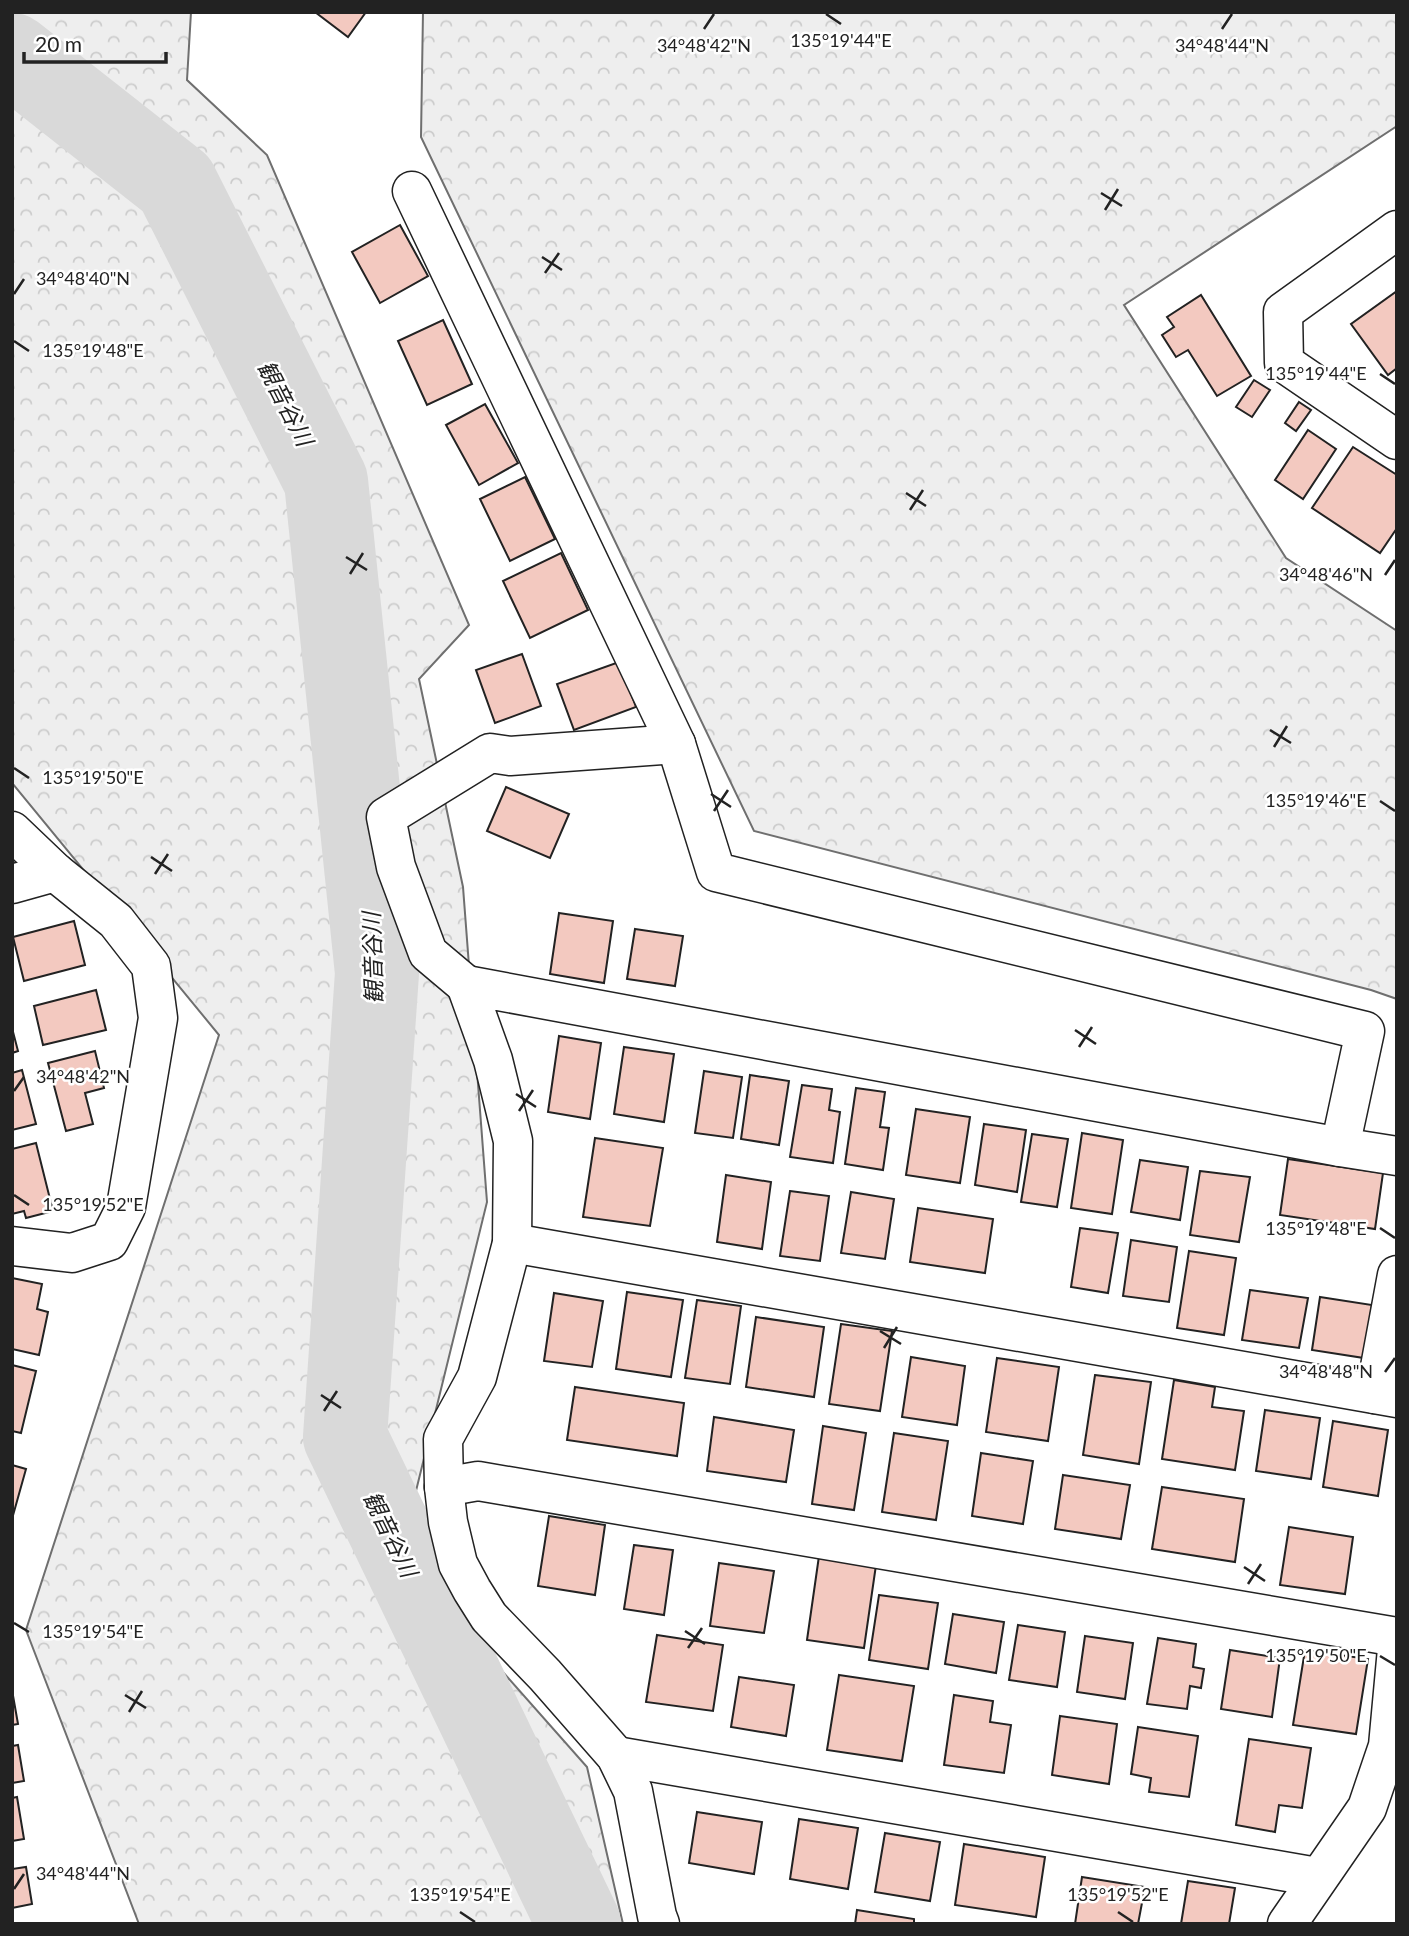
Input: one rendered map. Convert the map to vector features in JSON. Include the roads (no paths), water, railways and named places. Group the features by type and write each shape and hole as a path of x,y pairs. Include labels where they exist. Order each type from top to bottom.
{"street":[{"path":"412,191 677,744 716,872 1365,1031 1340,1147"},
{"path":"1397,230 1283,312 1284,363 1397,440"},
{"path":"677,744 510,756 489,753 386,817 396,867 428,953 466,985 1397,1156"},
{"path":"12,831 55,872 116,921 151,966 158,1018 126,1207 108,1241 72,1253 12,1247"},
{"path":"12,884 55,872"},
{"path":"466,985 493,1060 513,1141 512,1243 477,1377 443,1439 448,1522 458,1564 489,1617 545,1675 616,1756 633,1791 660,1924"},
{"path":"512,1243 1386,1396 1397,1275"},
{"path":"444,1487 478,1481 1397,1637"},
{"path":"1287,1924 1367,1808 1388,1746 1397,1649"},
{"path":"616,1756 1317,1877"}],"waterway":[{"name":"観音谷川","path":"12,55 176,184 326,481 377,973 345,1437 579,1924"}]}
